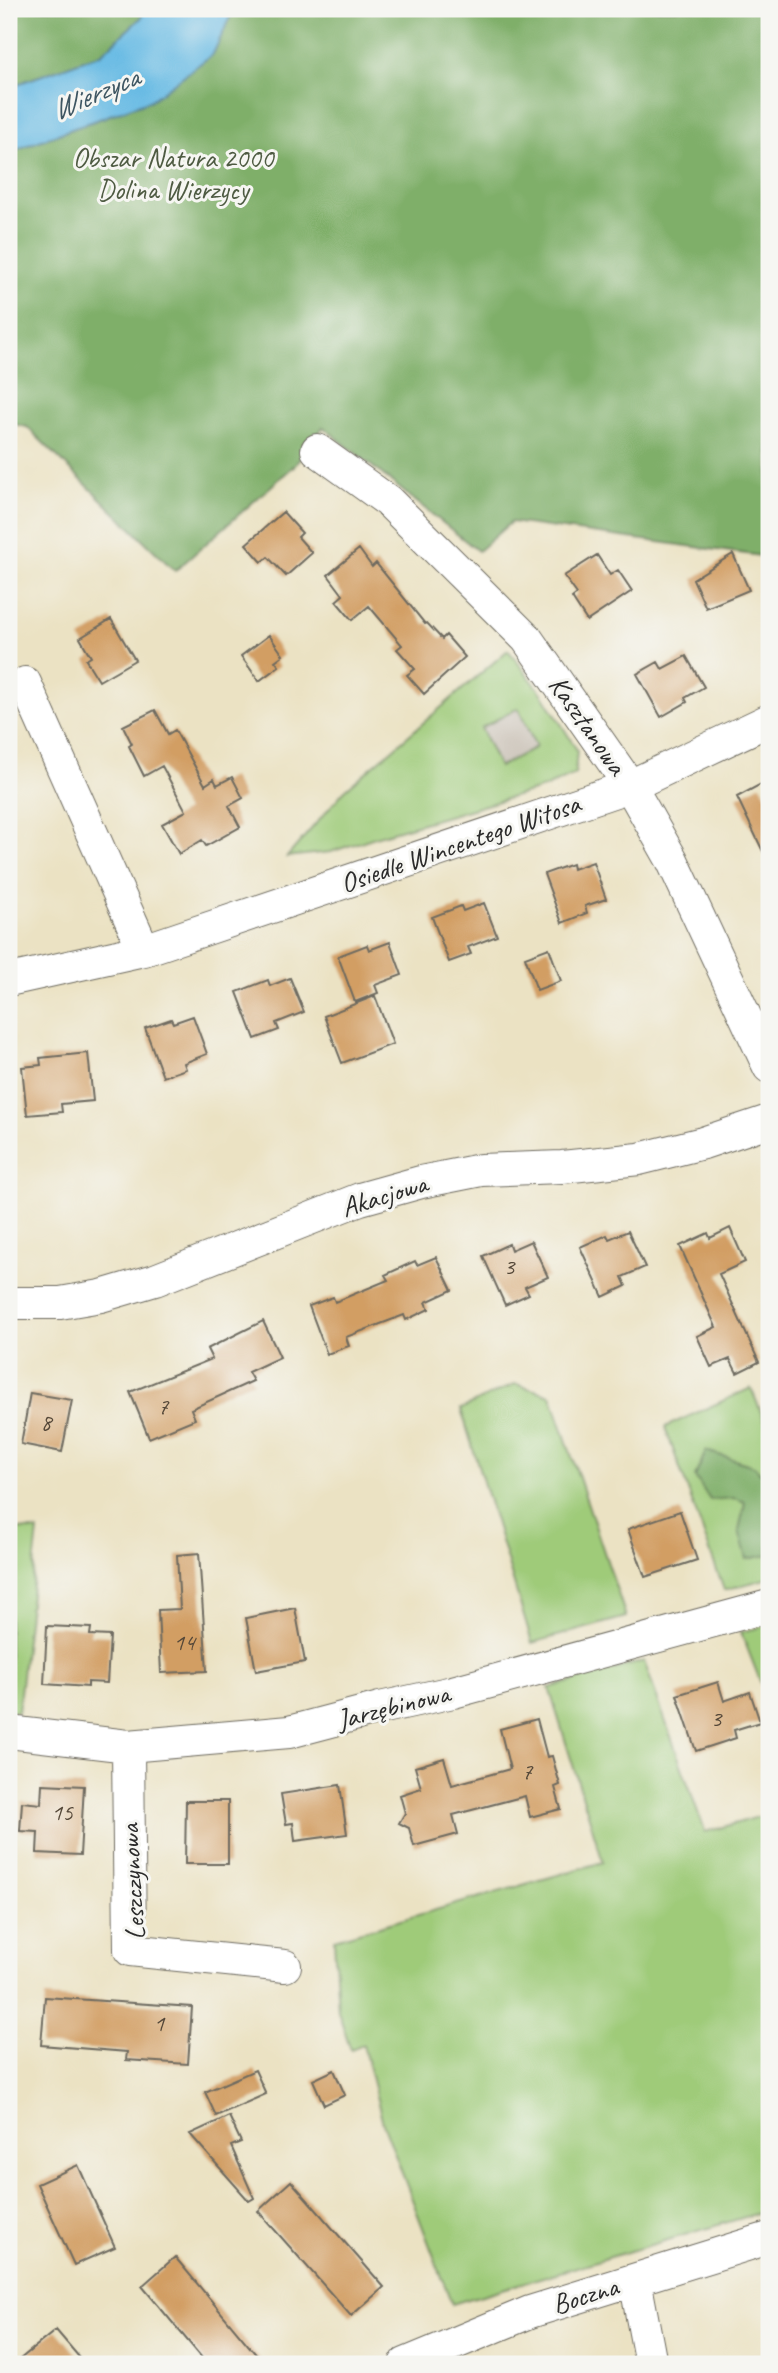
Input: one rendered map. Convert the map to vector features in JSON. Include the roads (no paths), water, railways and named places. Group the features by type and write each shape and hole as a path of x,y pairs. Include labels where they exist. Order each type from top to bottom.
{"street":[{"name":"Kasztanowa","path":"317,450 388,501 527,639 630,786 672,860 769,1067"},
{"path":"25,683 144,950"},
{"name":"Osiedle Wincentego Witosa","path":"9,980 144,950 630,786 769,720"},
{"name":"Akacjowa","path":"9,1303 60,1303 101,1296 155,1280 360,1199 421,1182 481,1170 562,1167 639,1159 703,1143 769,1121"},
{"name":"Jarzębinowa","path":"9,1732 128,1746 289,1732 453,1692 769,1606"},
{"name":"Leszczynowa","path":"128,1746 130,1950 285,1966"},
{"name":"Boczna","path":"405,2364 530,2312 769,2238"},
{"path":"635,2280 651,2364"}],"water":[{"name":"Wierzyca","path":"142,9 233,11 213,54 151,100 9,152 9,87 101,54 142,17"}],"park label":[{"name":"Obszar Natura 2000 Dolina Wierzycy","path":"173,173"}]}
